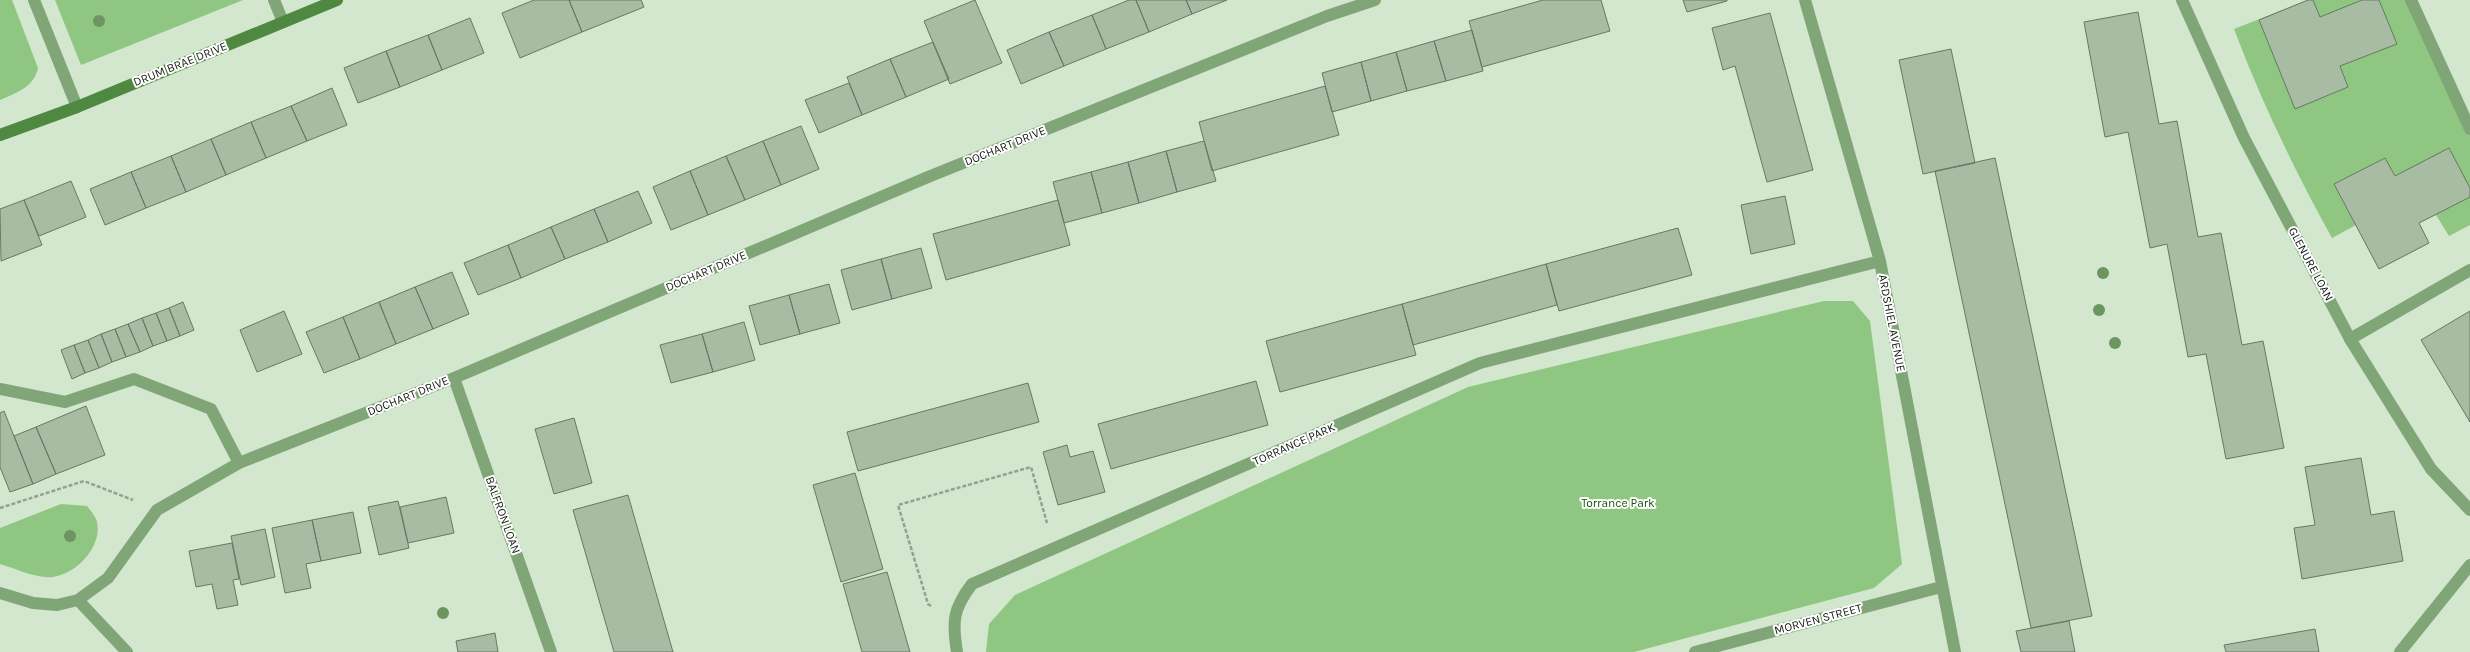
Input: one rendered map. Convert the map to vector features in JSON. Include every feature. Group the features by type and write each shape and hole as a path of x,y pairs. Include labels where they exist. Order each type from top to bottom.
{"street":[{"path":"34,0 77,107"},
{"path":"274,0 283,22"},
{"name":"DRUM BRAE DRIVE","path":"0,136 77,107 337,0"},
{"name":"DOCHART DRIVE","path":"78,600 108,578 157,510 239,463 454,378 928,177 1327,16 1375,0"},
{"name":"ARDSHIEL AVENUE","path":"1805,0 1880,261 1941,587 1955,652"},
{"path":"2411,0 2470,129"},
{"name":"GLENURE LOAN","path":"2184,1 2244,138 2350,339 2432,469 2470,510"},
{"name":"TORRANCE PARK","path":"957,652 953,631 958,603 972,584 1480,364 1880,261"},
{"path":"2350,339 2470,270"},
{"name":"BALFRON LOAN","path":"454,378 536,606 551,652"},
{"path":"0,389 65,402 134,379 210,409 239,463"},
{"path":"2400,652 2470,565"},
{"name":"MORVEN STREET","path":"1695,652 1941,587"},
{"path":"0,593 33,603 57,605 78,600 127,652"}],"path":[{"path":"955,620 928,604 898,506 1030,467 1054,549"},
{"path":"0,508 84,481 157,510"}],"green space":[{"path":"0,0 12,0 38,68 36,75 28,85 18,92 0,100"},
{"path":"55,0 243,0 81,65"},
{"path":"2308,0 2411,0 2470,129 2470,225 2449,236 2436,215 2419,223 2429,243 2379,269 2356,225 2332,238 2279,135 2244,56 2234,29"},
{"name":"Torrance Park","path":"1824,301 1853,301 1870,321 1902,564 1874,588 1634,652 986,652 989,624 1015,595 1468,387"},
{"path":"61,504 87,506 97,522 98,532 95,542 83,561 74,568 55,577 28,574 0,564 0,528"}],"building":[{"path":"534,0 569,0 582,32 520,58 502,13"},
{"path":"569,0 641,0 644,7 582,32"},
{"path":"975,0 1002,63 950,84 924,21"},
{"path":"1129,0 1136,0 1149,32 1106,49 1092,15"},
{"path":"1136,0 1186,0 1192,14 1149,32"},
{"path":"1186,0 1227,0 1192,14"},
{"path":"1543,0 1601,0 1610,31 1482,67 1469,21"},
{"path":"1683,0 1727,0 1727,1 1687,12"},
{"path":"2308,0 2313,0 2320,17 2362,0 2379,0 2397,44 2340,66 2348,87 2295,109 2259,20"},
{"path":"2138,12 2159,124 2177,121 2198,237 2221,233 2242,345 2263,341 2284,448 2226,459 2206,354 2188,357 2167,244 2150,248 2128,132 2105,137 2084,22"},
{"path":"1770,13 1813,170 1767,182 1735,66 1723,70 1712,28"},
{"path":"1092,15 1106,49 1064,66 1049,32"},
{"path":"470,18 484,53 442,70 428,35"},
{"path":"1472,30 1483,71 1446,81 1434,41"},
{"path":"1049,32 1064,66 1021,84 1007,50"},
{"path":"428,35 442,70 400,87 386,51"},
{"path":"1434,41 1446,81 1407,91 1396,52"},
{"path":"933,42 949,79 906,97 890,59"},
{"path":"1951,49 1975,163 1923,174 1899,60"},
{"path":"386,51 400,87 358,103 344,68"},
{"path":"1396,52 1407,91 1371,101 1361,62"},
{"path":"890,59 906,97 862,115 847,77"},
{"path":"1361,62 1371,101 1332,112 1322,73"},
{"path":"849,83 862,115 819,133 805,100"},
{"path":"1325,86 1339,135 1212,171 1199,122"},
{"path":"332,88 347,125 307,141 291,106"},
{"path":"291,106 307,141 266,158 251,122"},
{"path":"251,122 266,158 226,175 211,139"},
{"path":"801,126 819,169 781,185 763,141"},
{"path":"211,139 226,175 186,192 171,156"},
{"path":"763,141 781,185 745,200 726,156"},
{"path":"1204,141 1216,181 1177,192 1166,151"},
{"path":"2449,148 2470,188 2470,197 2419,223 2429,243 2379,269 2334,184 2385,158 2395,176"},
{"path":"1166,151 1177,192 1139,203 1128,162"},
{"path":"171,156 186,192 146,208 131,172"},
{"path":"726,156 745,200 708,215 690,171"},
{"path":"1995,158 2092,616 2031,628 1935,171"},
{"path":"1128,162 1139,203 1102,213 1091,172"},
{"path":"690,171 708,215 671,230 653,187"},
{"path":"131,172 146,208 105,225 90,189"},
{"path":"1091,172 1102,213 1064,223 1053,182"},
{"path":"71,181 86,217 39,236 24,200"},
{"path":"638,191 652,223 608,242 594,209"},
{"path":"1785,196 1795,244 1751,254 1741,205"},
{"path":"24,200 42,245 1,261 0,209"},
{"path":"1058,200 1070,245 946,280 933,234"},
{"path":"594,209 608,242 565,259 551,227"},
{"path":"551,227 565,259 521,278 508,245"},
{"path":"1678,228 1692,275 1559,311 1546,264"},
{"path":"508,245 521,278 478,295 464,263"},
{"path":"921,248 932,288 892,299 881,259"},
{"path":"881,259 892,299 852,310 841,270"},
{"path":"1546,264 1557,305 1413,345 1402,304"},
{"path":"452,272 469,314 433,329 415,287"},
{"path":"829,284 840,323 800,334 789,295"},
{"path":"415,287 433,329 396,344 379,302"},
{"path":"789,295 800,334 760,345 749,306"},
{"path":"183,302 194,330 180,336 169,308"},
{"path":"379,302 396,344 360,359 343,317"},
{"path":"1402,304 1416,355 1280,392 1266,341"},
{"path":"169,308 180,336 167,341 156,313"},
{"path":"284,311 302,354 257,372 240,330"},
{"path":"2470,311 2470,422 2421,340"},
{"path":"156,313 167,341 153,346 142,318"},
{"path":"343,317 360,359 324,373 306,332"},
{"path":"142,318 153,346 140,352 128,324"},
{"path":"744,322 755,360 713,372 702,334"},
{"path":"128,324 140,352 126,357 115,329"},
{"path":"115,329 126,357 112,362 101,334"},
{"path":"101,334 112,362 99,368 88,340"},
{"path":"702,334 713,372 671,383 660,345"},
{"path":"88,340 99,368 85,373 74,345"},
{"path":"74,345 85,373 72,379 61,350"},
{"path":"1256,381 1268,425 1111,469 1098,424"},
{"path":"1028,383 1039,422 858,471 847,432"},
{"path":"86,406 105,455 56,474 36,427"},
{"path":"4,411 33,484 10,492 0,467 0,413"},
{"path":"574,418 592,483 554,494 535,429"},
{"path":"36,427 56,474 33,484 14,436"},
{"path":"1067,445 1070,457 1093,451 1105,492 1058,505 1043,452"},
{"path":"2361,458 2371,515 2394,511 2403,561 2302,579 2294,528 2315,525 2305,467"},
{"path":"855,473 883,569 841,582 813,485"},
{"path":"628,495 673,652 614,652 573,510"},
{"path":"446,497 454,533 408,543 400,507"},
{"path":"398,501 409,548 379,555 368,507"},
{"path":"353,512 361,553 321,561 312,520"},
{"path":"312,520 321,561 306,564 311,588 285,593 272,528"},
{"path":"265,529 275,577 241,585 231,536"},
{"path":"232,543 239,579 233,580 238,605 217,609 212,584 196,587 189,551"},
{"path":"887,572 910,652 862,652 843,584"},
{"path":"2069,621 2075,652 2021,652 2016,631"},
{"path":"2315,629 2319,652 2226,652 2224,645"},
{"path":"495,633 498,652 458,652 456,641"}]}
